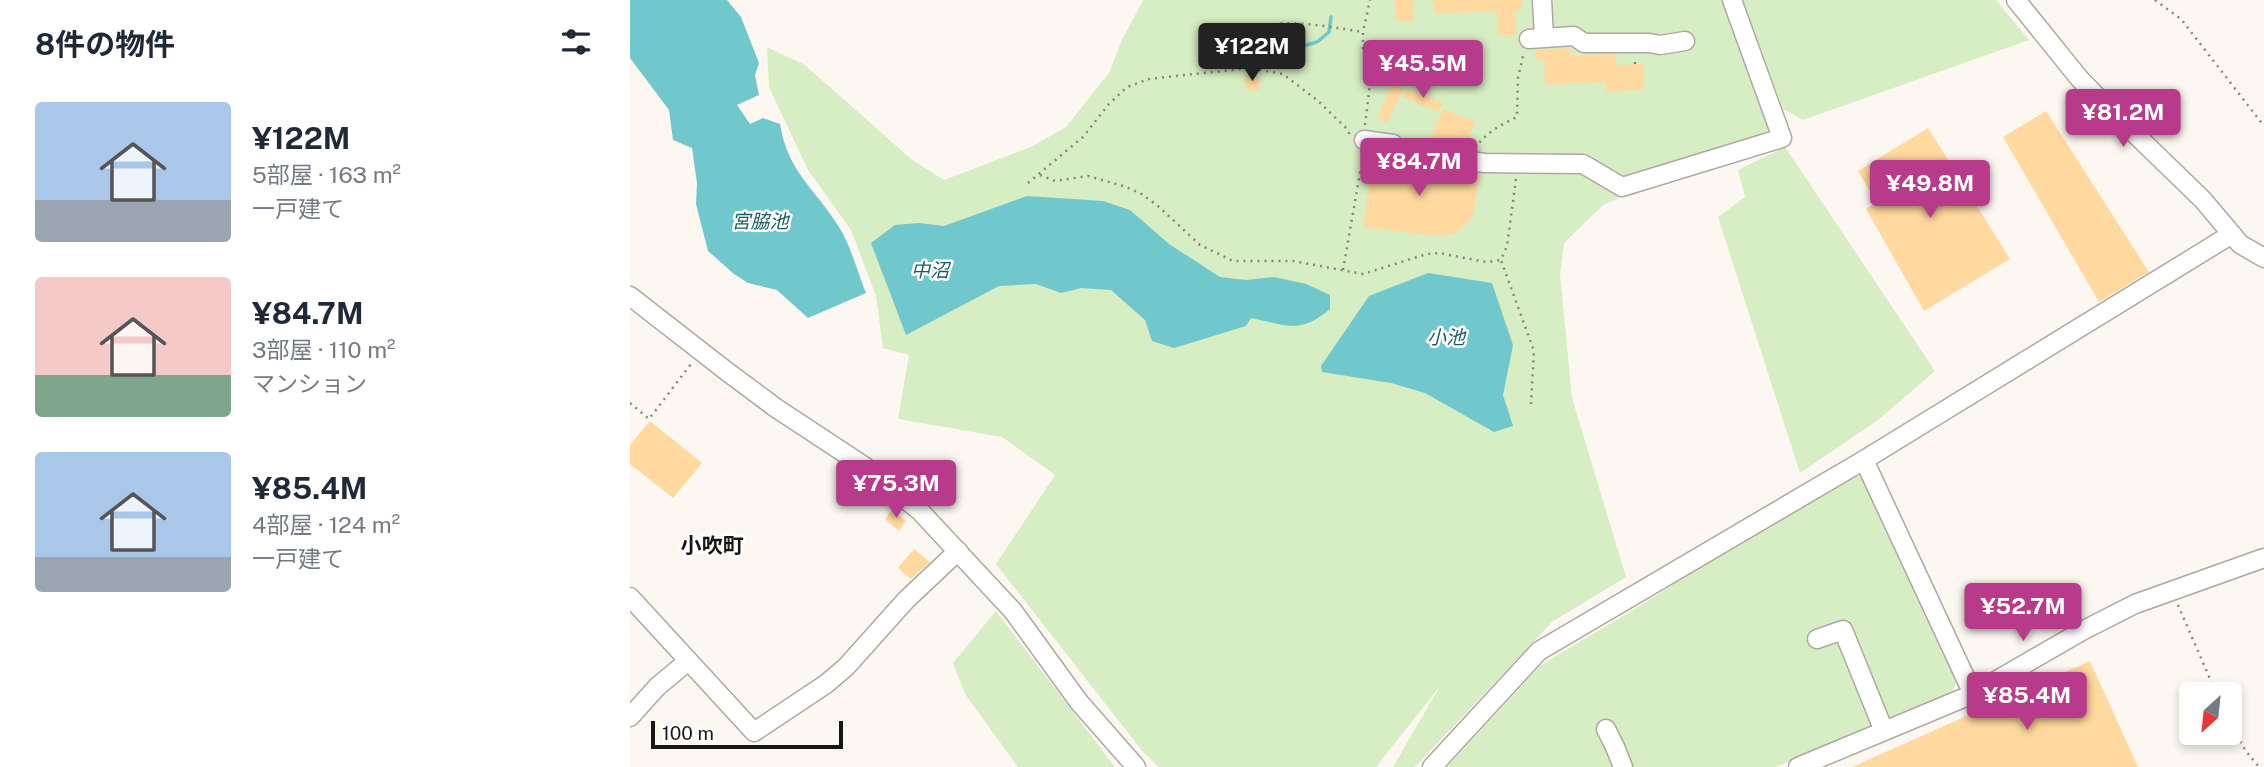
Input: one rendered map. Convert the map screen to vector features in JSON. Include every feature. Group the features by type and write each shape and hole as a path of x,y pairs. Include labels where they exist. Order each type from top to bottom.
{"street":[{"path":"1542,0 1536,38 1574,36 1584,44 1660,45 1685,41"},
{"path":"1360,148 1393,144 1392,151 1468,161 1518,165 1583,164 1622,187 1782,138 1732,0"},
{"path":"2016,0 2079,78 2203,200 2241,244 2264,258"},
{"path":"1432,767 1539,651 1864,460 2232,234"},
{"path":"630,296 776,408 875,475 920,511 1013,611 1079,702 1136,767"},
{"path":"1864,460 1973,694"},
{"path":"630,597 754,732 826,684 846,667 906,600 958,551"},
{"path":"1798,767 1973,694 2102,620 2171,590 2264,558"},
{"path":"1817,639 1843,630 1884,731"},
{"path":"630,717 657,687 688,661"},
{"path":"1606,729 1623,767"}],"path":[{"path":"1343,270 1370,84 1363,49 1363,32 1370,0"},
{"path":"2155,0 2181,19 2264,126"},
{"path":"1249,68 1254,38 1266,25 1282,23 1363,32"},
{"path":"1468,161 1482,138 1499,125 1517,117 1518,78 1536,38"},
{"path":"1028,183 1083,137 1127,87 1149,79 1249,68 1283,74 1317,100 1345,127 1360,148"},
{"path":"1518,165 1507,246 1501,260 1534,351 1531,404"},
{"path":"1040,175 1055,181 1088,176 1140,193 1200,245 1233,261 1293,261 1363,274 1415,256 1439,253 1486,262 1501,260"},
{"path":"630,403 649,419 700,351"},
{"path":"2171,590 2211,682"},
{"path":"2242,745 2259,767"}],"green space":[{"path":"1143,0 1723,0 1773,129 1603,205 1564,243 1560,274 1572,398 1626,577 1552,622 1415,767 1393,767 1440,686 1376,767 1159,767 1143,752 996,564 1055,475 1002,437 898,419 909,355 883,348 876,296 851,230 808,170 769,87 767,47 805,65 911,159 944,180 1031,147 1066,127 1109,73 1121,42"},
{"path":"1742,0 1996,0 2029,40 1803,120 1783,109"},
{"path":"1785,147 1935,371 1878,420 1800,473 1718,217 1745,197 1738,170"},
{"path":"1850,474 1865,478 1959,678 1949,697 1775,767 1447,767 1541,665"},
{"path":"996,611 1115,767 1018,767 965,694 953,663"}],"water":[{"name":"宮脇池","path":"630,0 727,0 741,17 759,63 755,75 759,95 737,105 750,124 763,118 780,124 789,155 796,168 843,234 866,293 808,318 777,290 748,283 708,251 696,204 697,183 692,148 673,140 669,110 630,58"},
{"name":"中沼","path":"1027,196 1103,201 1130,210 1169,244 1220,277 1246,280 1274,277 1306,284 1330,295 1330,309 1301,325 1284,325 1251,318 1246,326 1174,348 1152,341 1145,320 1111,290 1081,288 1061,293 1036,284 999,286 906,335 871,243 895,225 919,223 944,226"},
{"name":"小池","path":"1428,273 1492,283 1513,345 1503,395 1513,426 1494,432 1425,393 1391,383 1322,372 1321,366 1369,296"}],"building":[{"path":"1394,0 1414,0 1413,22 1397,22"},
{"path":"1434,0 1521,0 1521,10 1515,10 1516,35 1498,35 1497,11 1434,14"},
{"path":"1570,48 1570,56 1616,54 1616,65 1643,64 1644,89 1606,92 1606,82 1545,85 1544,59 1535,59 1535,50"},
{"path":"1253,74 1260,80 1259,89 1251,91 1244,87 1246,77"},
{"path":"1392,84 1403,89 1387,123 1378,118"},
{"path":"1407,88 1443,103 1438,112 1403,97"},
{"path":"1443,109 1475,122 1464,149 1447,147 1430,139"},
{"path":"2046,111 2149,272 2099,302 2003,137"},
{"path":"1928,128 2010,259 1924,311 1866,209 1876,202 1858,171"},
{"path":"1373,155 1382,156 1391,162 1480,174 1470,220 1454,233 1438,236 1363,227"},
{"path":"650,421 702,463 673,498 630,464 630,445"},
{"path":"892,510 906,521 899,531 885,519"},
{"path":"914,549 930,562 911,579 898,568"},
{"path":"2090,661 2138,767 1852,767"}],"waterway":[{"path":"1274,64 1282,52 1317,42 1329,32 1331,17"}],"district":[{"name":"小吹町","path":"712,546"}]}
